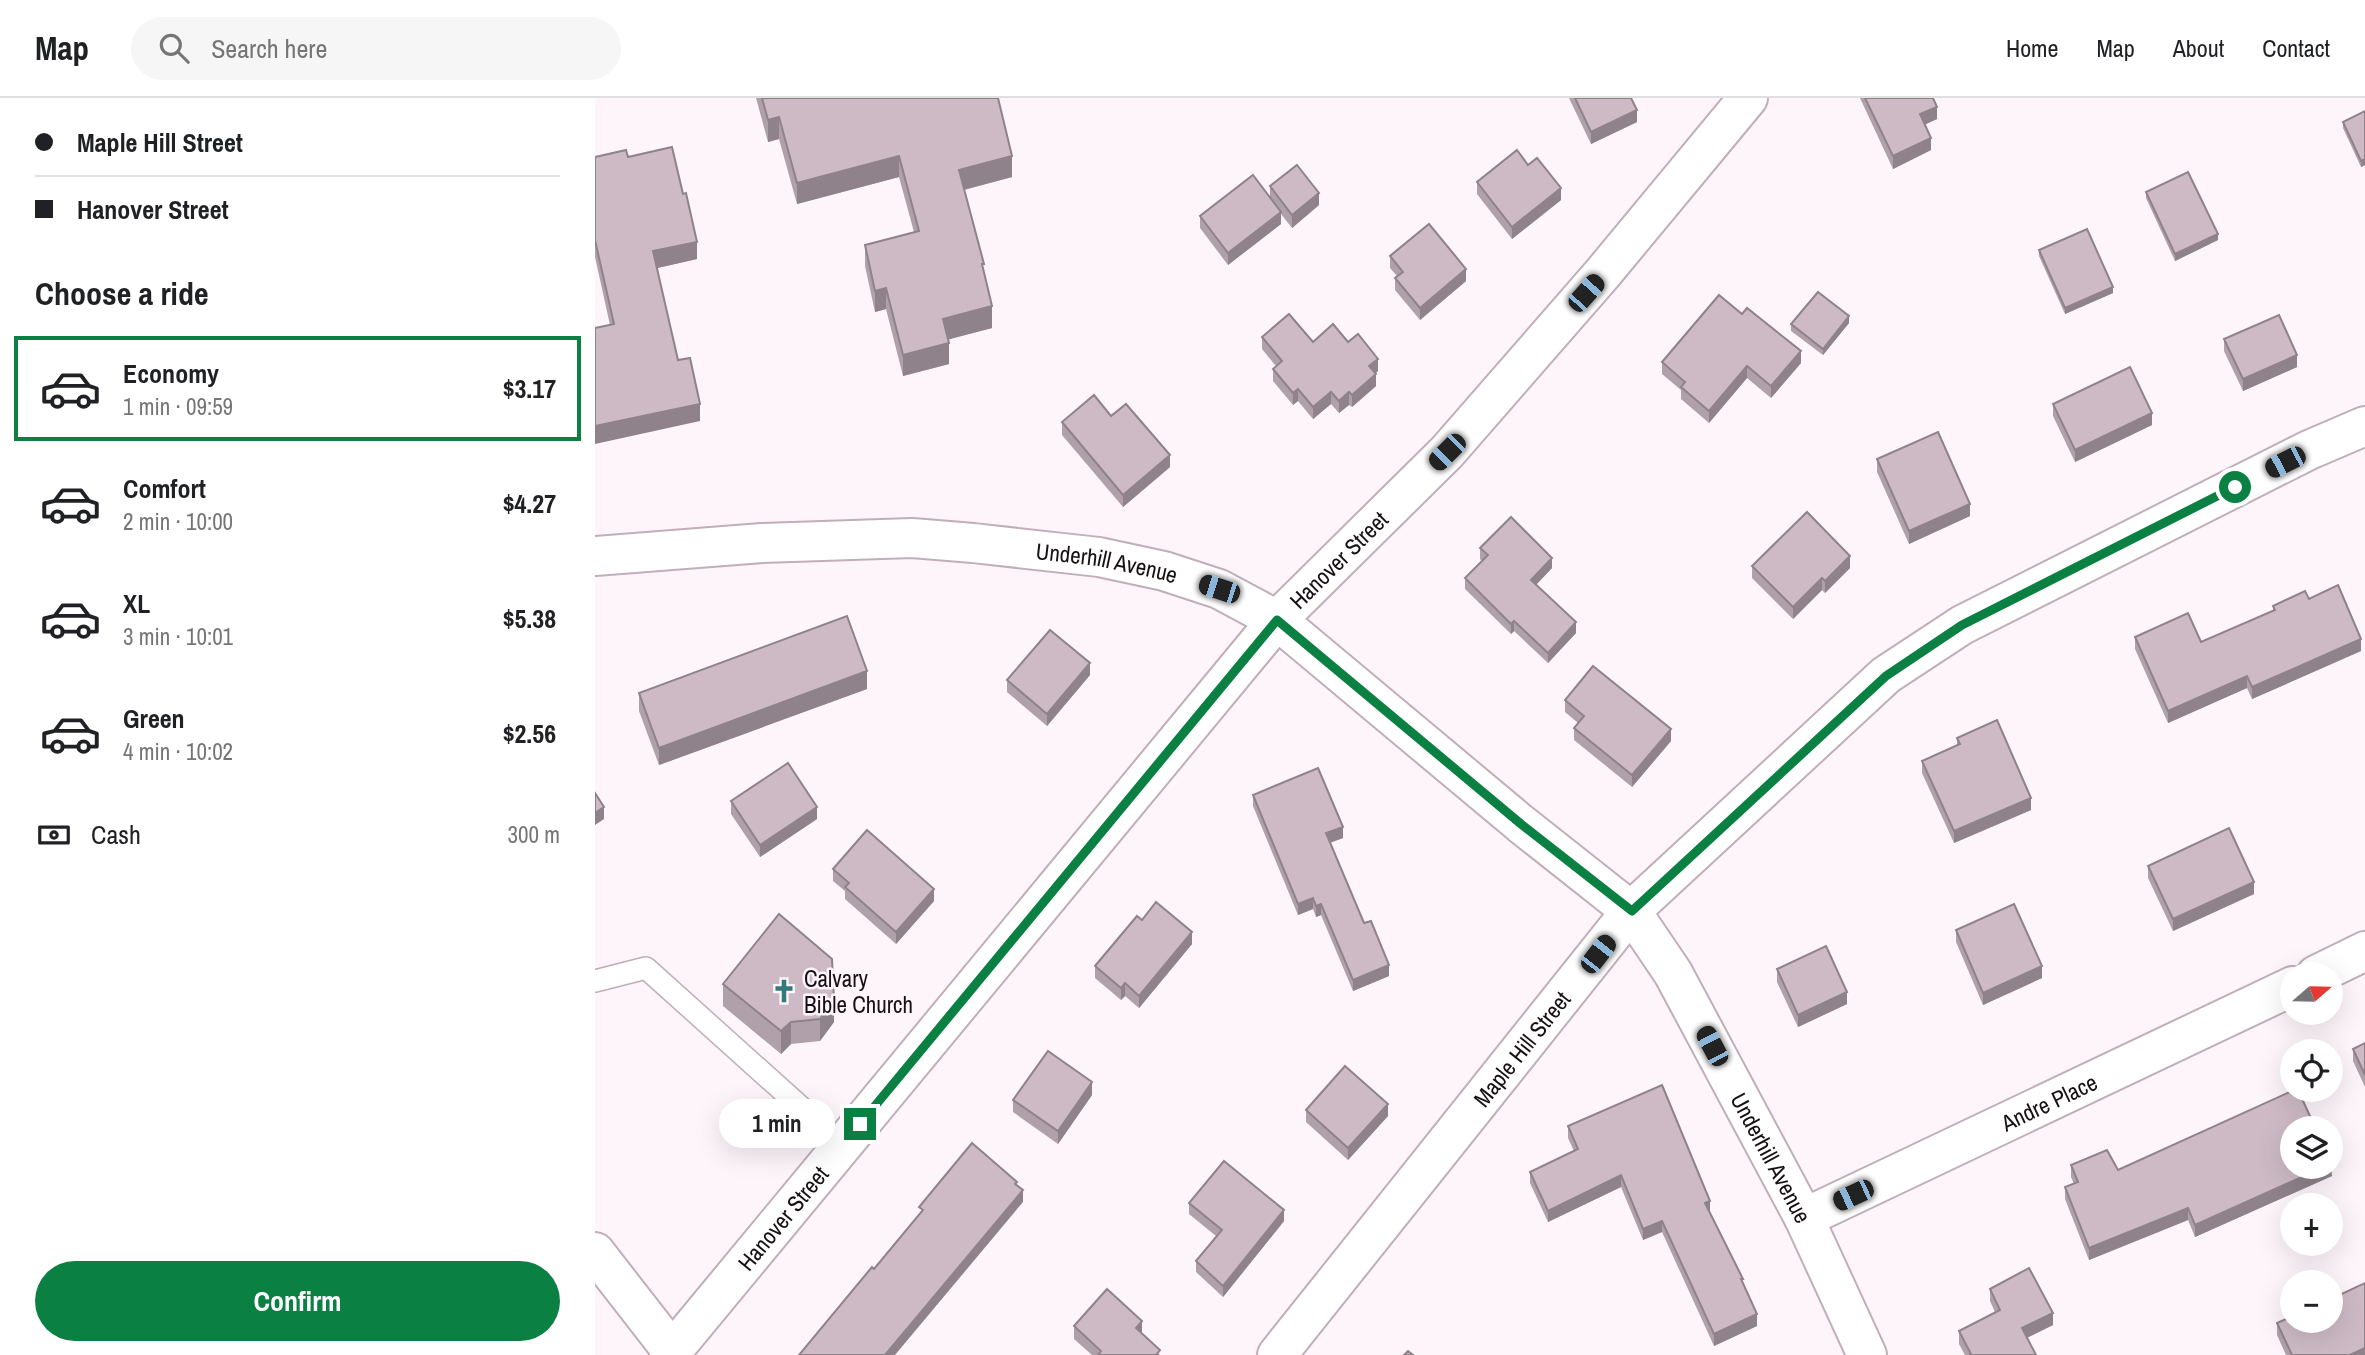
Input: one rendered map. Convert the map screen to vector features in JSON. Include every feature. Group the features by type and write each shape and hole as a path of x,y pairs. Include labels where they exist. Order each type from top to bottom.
{"street":[{"name":"Hanover Street","path":"671,1353 1277,620 1447,452 1603,274 1748,98"},
{"name":"Maple Hill Street","path":"1277,1355 1632,911 1886,676 1962,625 2309,450 2365,426"},
{"name":"Underhill Avenue","path":"595,556 762,543 912,538 961,542 1099,557 1164,571 1219,589 1277,620 1521,824 1632,911 1673,973 1804,1218 1867,1355"},
{"path":"2343,962 2365,951"},
{"name":"Andre Place","path":"1804,1218 2280,992"},
{"path":"595,1252 671,1353"}],"lane":[{"path":"595,981 646,968 843,1145"}],"building":[{"path":"762,98 998,98 1012,156 959,170 984,264 992,306 943,319 949,343 903,355 886,288 875,291 865,245 919,231 899,156 797,183 779,117 768,120"},
{"path":"1575,98 1631,98 1637,110 1591,132"},
{"path":"1865,98 1933,98 1937,107 1920,114 1931,138 1893,156"},
{"path":"2365,111 2365,159 2361,161 2343,122"},
{"path":"672,147 697,242 653,251 678,360 690,358 700,404 595,426 595,328 614,324 595,240 595,157 626,150 628,157"},
{"path":"1517,150 1528,165 1537,158 1561,188 1512,227 1477,182"},
{"path":"1297,165 1319,193 1292,215 1270,186"},
{"path":"2188,172 2218,234 2175,254 2146,192"},
{"path":"1253,175 1281,212 1228,253 1200,216"},
{"path":"1429,224 1466,269 1420,308 1395,278 1403,272 1390,256"},
{"path":"2087,229 2113,287 2065,308 2039,250"},
{"path":"1818,292 1849,316 1823,349 1791,324"},
{"path":"1719,295 1742,314 1747,308 1801,351 1771,386 1747,366 1709,411 1681,387 1685,382 1662,362"},
{"path":"1289,314 1313,342 1333,324 1348,342 1358,334 1378,359 1369,366 1376,374 1352,395 1349,392 1339,401 1331,392 1313,407 1298,389 1293,393 1273,369 1282,361 1262,337"},
{"path":"2279,315 2297,355 2243,379 2224,339"},
{"path":"2130,367 2152,413 2075,450 2053,404"},
{"path":"1094,395 1111,416 1126,404 1170,455 1123,495 1062,422"},
{"path":"1938,432 1970,504 1909,531 1877,459"},
{"path":"1807,512 1850,556 1825,581 1822,578 1793,607 1752,566"},
{"path":"1511,517 1552,558 1531,580 1576,622 1548,653 1514,621 1511,624 1465,578 1488,555 1480,548"},
{"path":"2338,585 2361,639 2252,687 2247,676 2168,711 2135,637 2188,613 2201,642 2275,610 2273,606 2305,591 2309,599"},
{"path":"847,616 867,671 659,748 639,693"},
{"path":"1050,630 1090,663 1047,714 1007,680"},
{"path":"1593,666 1671,729 1632,775 1574,728 1584,716 1565,700"},
{"path":"1997,720 2031,798 1954,831 1922,761 1960,744 1957,738"},
{"path":"788,763 817,807 760,845 731,801"},
{"path":"1318,768 1343,827 1326,833 1364,923 1371,921 1389,965 1353,980 1321,904 1316,906 1313,898 1298,904 1253,795"},
{"path":"595,793 604,807 595,813"},
{"path":"2229,828 2254,882 2173,919 2148,866"},
{"path":"867,830 934,889 896,932 845,887 849,883 833,869"},
{"path":"1156,902 1192,932 1139,996 1125,983 1121,988 1095,966 1137,916 1142,920"},
{"path":"2014,904 2042,966 1983,993 1956,930"},
{"name":"Calvary Bible Church","path":"779,914 832,959 834,999 820,1019 791,1022 781,1031 723,984"},
{"path":"1826,946 1847,992 1798,1015 1777,969"},
{"path":"2365,1043 2365,1075 2353,1049"},
{"path":"1048,1051 1092,1082 1058,1131 1013,1100"},
{"path":"1345,1066 1388,1104 1348,1148 1306,1110"},
{"path":"1662,1085 1710,1201 1705,1203 1743,1279 1757,1314 1714,1334 1662,1221 1643,1229 1621,1175 1548,1211 1530,1172 1578,1149 1568,1126"},
{"path":"2280,1096 2280,1102 2304,1102 2310,1116 2280,1116 2280,1179 2297,1179 2195,1225 2188,1208 2089,1248 2065,1187 2078,1182 2071,1165 2107,1150 2118,1170"},
{"path":"972,1143 1023,1190 885,1355 799,1355 923,1210 919,1207"},
{"path":"1224,1161 1284,1210 1223,1286 1196,1261 1222,1230 1189,1203"},
{"path":"2029,1268 2053,1313 2022,1328 2036,1355 1969,1355 1971,1354 1959,1331 2000,1310 1990,1289"},
{"path":"2365,1283 2365,1348 2350,1355 2292,1355 2282,1333 2343,1333 2343,1293"},
{"path":"1107,1289 1142,1321 1136,1328 1160,1350 1156,1355 1098,1355 1101,1351 1074,1326"}],"place":[{"name":"Calvary Bible Church","path":"784,991"}],"route":[{"path":"860,1124 1277,620 1521,824 1632,911 1886,676 1962,625 2235,487"}]}
